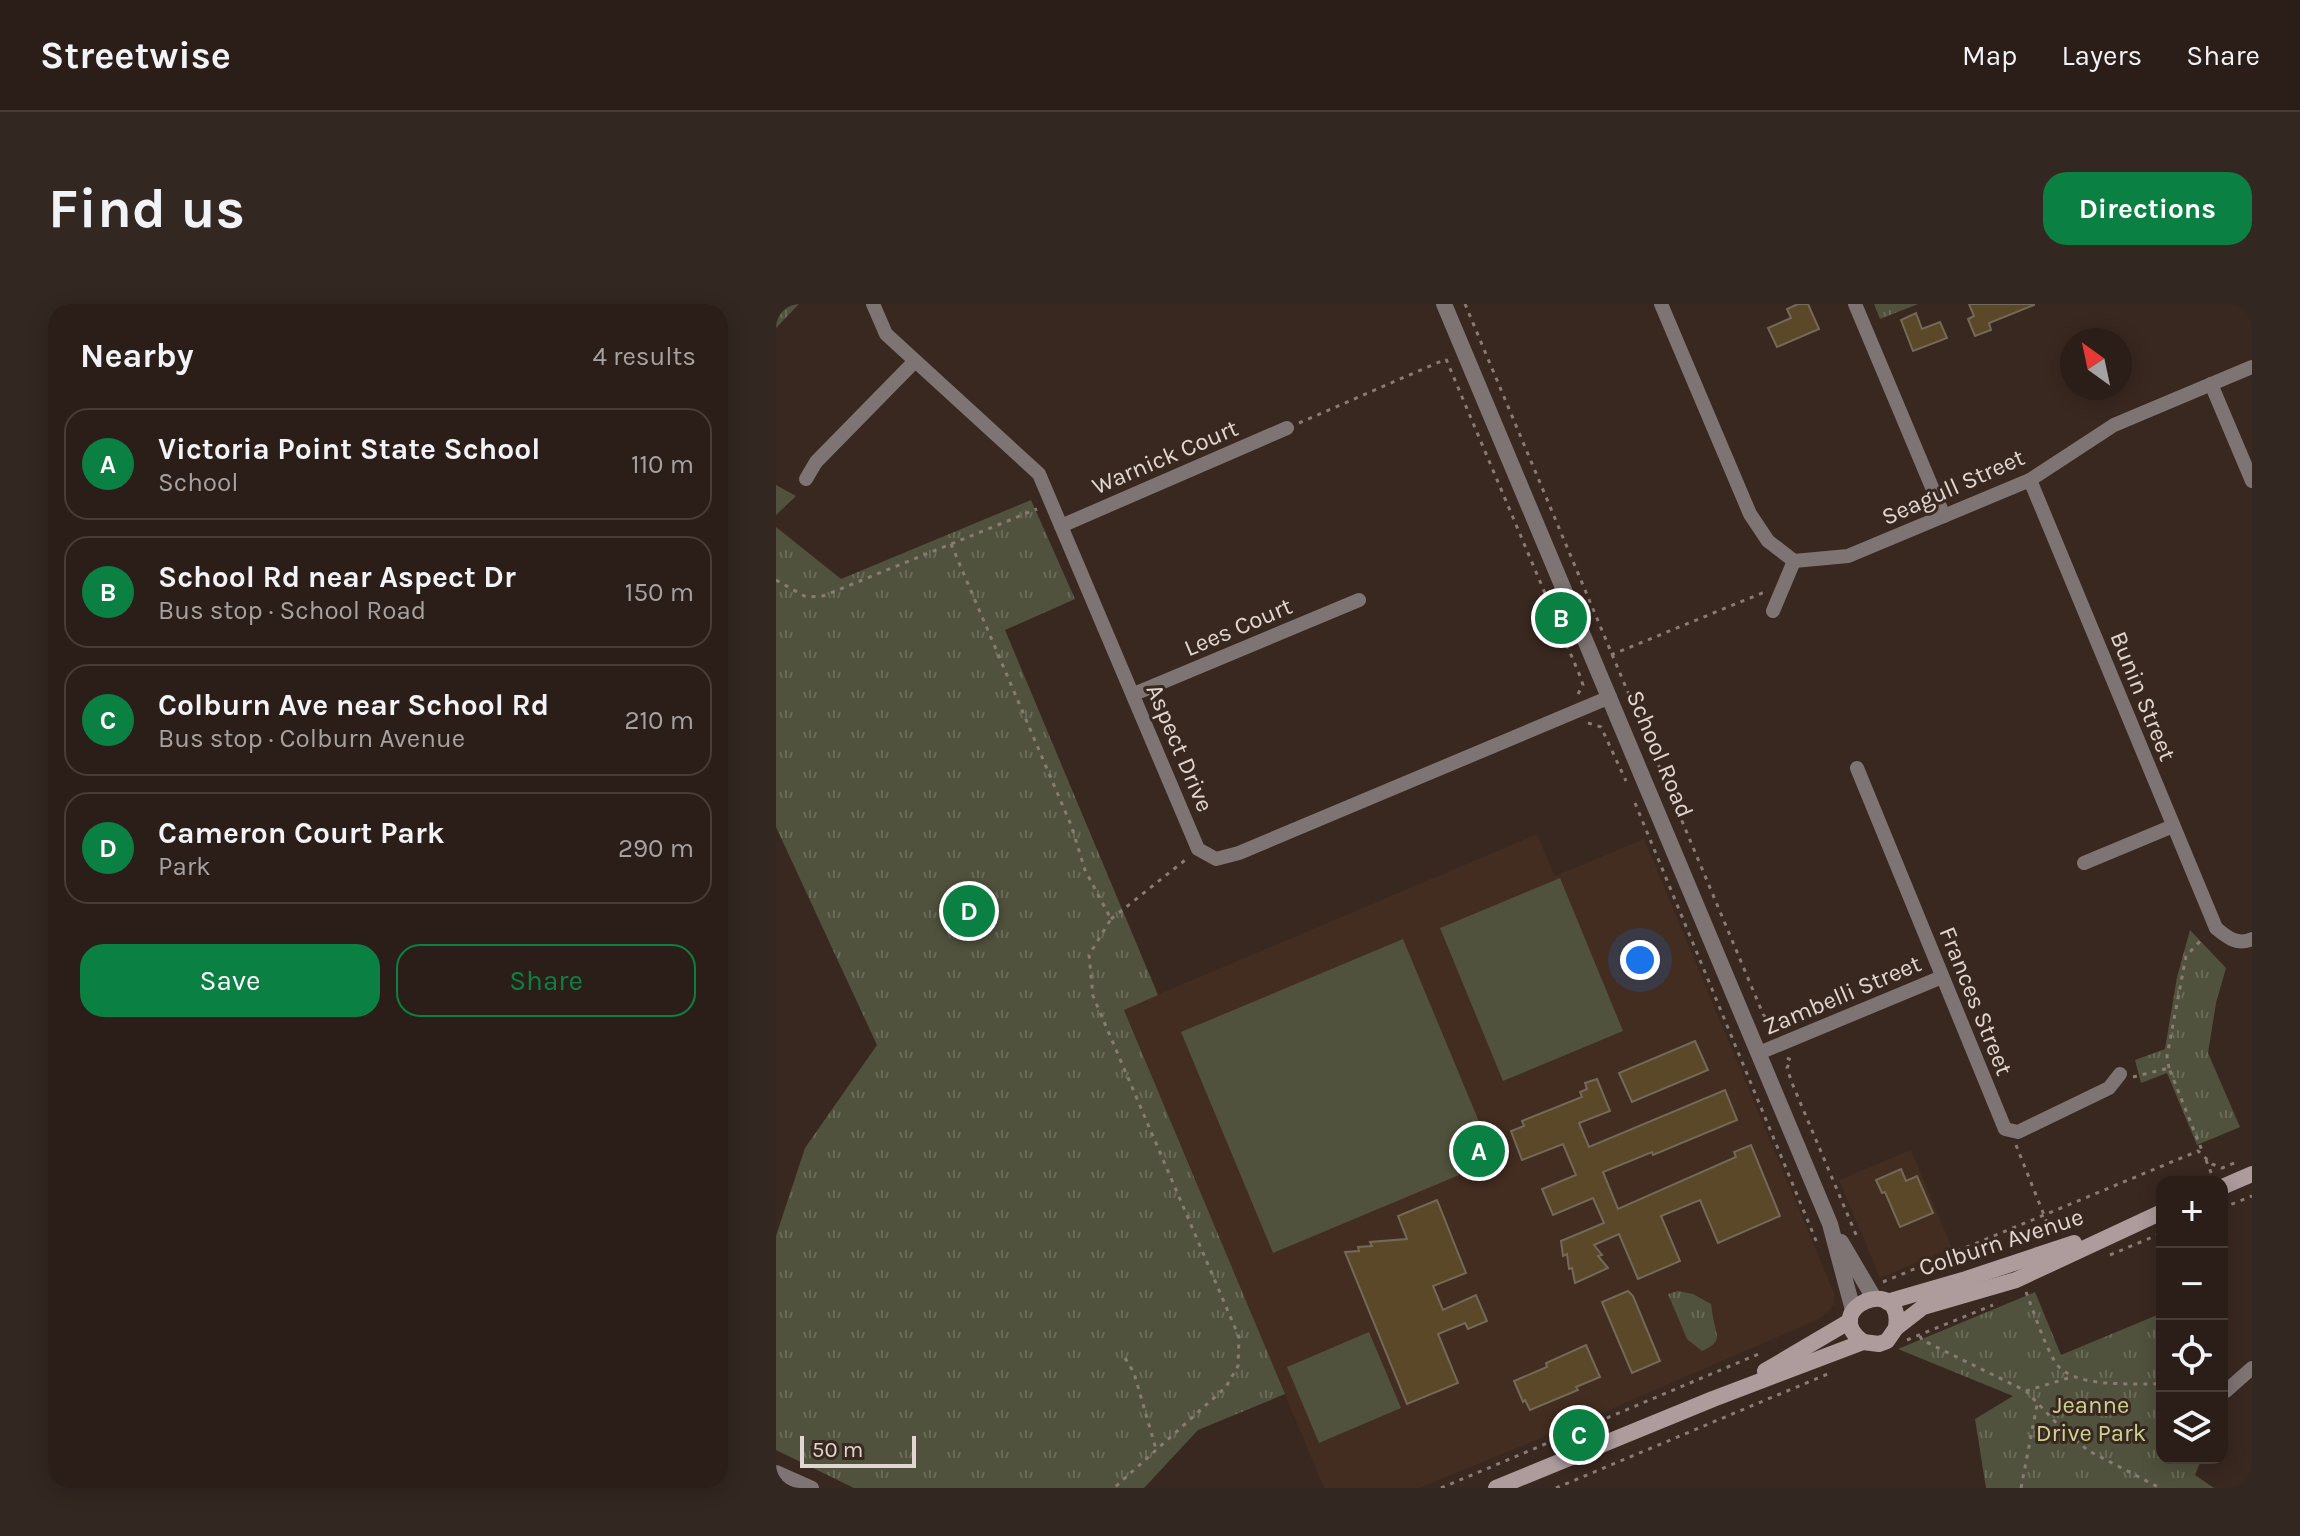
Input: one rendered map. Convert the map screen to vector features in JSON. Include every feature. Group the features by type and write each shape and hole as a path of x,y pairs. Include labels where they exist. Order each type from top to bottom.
{"main road":[{"path":"2228,1184 2252,1174"},
{"name":"Colburn Avenue","path":"1496,1488 1729,1392 1863,1342 1879,1344 1887,1341 1896,1328 1923,1307 2016,1280 2156,1215"},
{"name":"Colburn Avenue","path":"1729,1392 1852,1316 1862,1301 1879,1294 1963,1280 2129,1227"},
{"path":"1879,1294 1896,1314 1896,1328"},
{"path":"1852,1316 1854,1333 1863,1342"}],"street":[{"name":"Aspect Drive","path":"873,304 886,334 1039,474 1198,849 1216,859 1239,853 1610,697"},
{"name":"School Road","path":"1444,304 1830,1224 1852,1316"},
{"path":"1661,304 1750,514 1768,541 1794,561 1773,611"},
{"path":"1855,304 1944,516"},
{"path":"806,479 816,462 915,361"},
{"name":"Seagull Street","path":"1794,561 1848,556 2030,480 2114,425 2252,367"},
{"path":"2211,384 2252,481"},
{"name":"Warnick Court","path":"1061,526 1287,428"},
{"name":"Bunin Street","path":"2030,480 2216,928"},
{"name":"Lees Court","path":"1134,694 1359,600"},
{"name":"Frances Street","path":"1857,768 2005,1129"},
{"path":"2084,863 2173,826"},
{"path":"2216,928 2232,941 2247,942 2252,939"},
{"name":"Zambelli Street","path":"1759,1053 1942,977"},
{"path":"2005,1129 2018,1132 2033,1125 2109,1088 2120,1074"},
{"name":"School Road","path":"1830,1224 1879,1294"},
{"path":"2228,1389 2252,1368"},
{"path":"776,1472 812,1488"}],"path":[{"path":"776,314 784,304"},
{"path":"1465,304 1763,1014 1773,1028"},
{"path":"1287,428 1446,359 1580,676 1583,685 1578,694"},
{"path":"776,580 806,597 823,596 1051,503"},
{"path":"951,544 1071,825 1085,870 1111,919"},
{"path":"1596,662 1785,583"},
{"path":"1584,717 1587,723 1601,727 1630,791 1818,1244"},
{"path":"1114,1488 1226,1387 1238,1366 1239,1337 1093,996 1089,955 1111,919 1198,849"},
{"path":"2212,1176 2167,1056 2186,956 2216,928"},
{"path":"1786,1058 1791,1060 1787,1068 1792,1083 1860,1244"},
{"path":"2120,1074 2136,1077 2169,1068"},
{"path":"2005,1129 2017,1146 2057,1248"},
{"path":"1879,1294 1883,1283 2198,1151 2212,1164 2222,1168 2242,1160"},
{"path":"2228,1206 2252,1196"},
{"path":"2016,1280 2025,1291 2055,1361 2070,1377 2084,1381 2156,1384"},
{"path":"1923,1307 1932,1330 1920,1335 1922,1340 2026,1391 2064,1431 2089,1451 2160,1488"},
{"path":"1441,1488 1771,1348"},
{"path":"1125,1358 1134,1373 1156,1451"},
{"path":"2026,1391 2070,1377"},
{"path":"2021,1488 2037,1403"}],"shaded area":[{"path":"1537,834 1555,876 1644,839 1834,1293 1834,1305 1821,1318 1419,1488 1324,1488 1124,1009"},
{"path":"1911,1150 1952,1248 1880,1278 1839,1180"}],"green space":[{"path":"776,304 799,304 776,328"},
{"path":"1874,304 1918,304 1880,319"},
{"path":"776,485 796,496 776,515"},
{"path":"1031,500 1075,599 1005,630 1158,995 1124,1010 1285,1394 1198,1430 1144,1488 854,1488 776,1450 776,1236 805,1148 877,1045 776,827 776,527 841,579"},
{"path":"1560,878 1623,1031 1503,1081 1440,928"},
{"path":"2190,930 2226,968 2216,1003 2208,1053 2240,1127 2197,1145 2167,1073 2141,1083 2135,1060 2165,1049 2177,977"},
{"path":"1403,939 1495,1160 1273,1253 1181,1032"},
{"path":"1678,1291 1693,1294 1711,1304 1717,1337 1702,1351 1687,1339 1668,1294"},
{"name":"Jeanne Drive Park","path":"2035,1292 2061,1355 2156,1315 2156,1464 2200,1464 2195,1475 2214,1488 1986,1488 1975,1419 2013,1396 1898,1349"},
{"path":"1369,1332 1401,1408 1319,1443 1287,1367"}],"building":[{"path":"1808,304 1819,329 1777,347 1768,328 1791,318 1787,309"},
{"path":"1969,304 2034,305 1989,323 1991,330 1975,336 1968,319 1974,316"},
{"path":"1916,313 1922,329 1940,322 1947,338 1913,351 1901,320"},
{"path":"1695,1041 1708,1070 1632,1102 1619,1073"},
{"path":"1597,1079 1610,1111 1579,1123 1589,1147 1725,1090 1737,1120 1603,1172 1618,1209 1736,1157 1734,1152 1751,1145 1780,1216 1718,1243 1700,1200 1661,1216 1680,1261 1638,1279 1619,1234 1594,1245 1608,1268 1575,1283 1567,1254 1563,1256 1561,1241 1604,1223 1593,1198 1553,1215 1542,1189 1576,1175 1563,1144 1522,1160 1511,1131 1524,1126 1522,1121 1582,1097 1580,1092 1587,1089 1585,1083"},
{"path":"1901,1169 1906,1181 1917,1176 1933,1213 1900,1227 1885,1192 1882,1193 1876,1180"},
{"path":"1437,1200 1466,1273 1433,1286 1443,1310 1476,1295 1487,1321 1468,1329 1465,1323 1438,1334 1458,1383 1407,1404 1345,1252 1372,1246 1370,1242 1407,1239 1398,1216"},
{"path":"1628,1291 1633,1296 1660,1361 1632,1373 1602,1302"},
{"path":"1586,1345 1600,1377 1530,1410 1514,1381"}],"place":[{"name":"School Rd near Aspect Dr","path":"1561,618"},
{"name":"Cameron Court Park","path":"969,911"},
{"name":"Victoria Point State School","path":"1479,1151"},
{"name":"Colburn Ave near School Rd","path":"1579,1435"}]}
